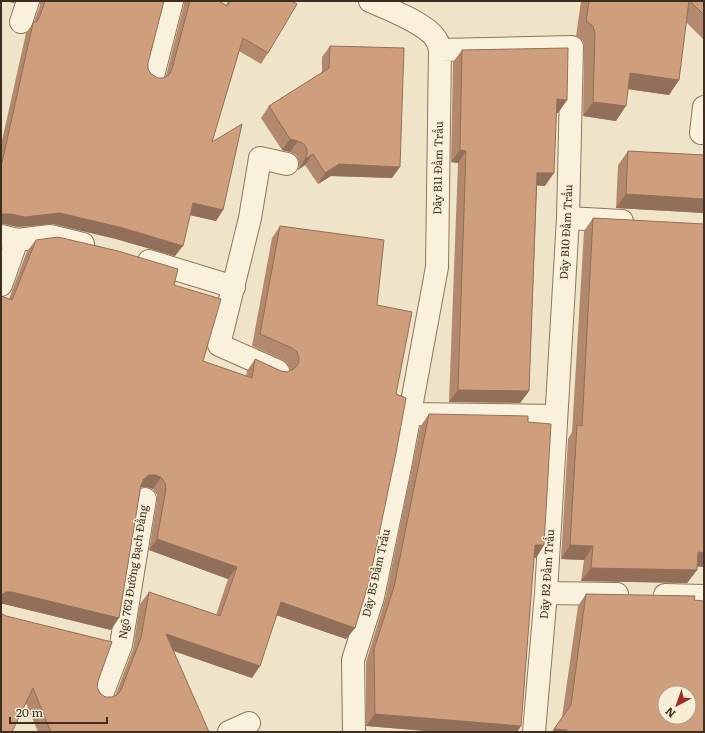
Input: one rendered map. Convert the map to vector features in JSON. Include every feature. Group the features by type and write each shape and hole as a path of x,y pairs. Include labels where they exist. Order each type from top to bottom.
{"street":[{"path":"22,22 28,1"},
{"path":"153,76 172,1"},
{"path":"370,1 408,18 424,28 437,40 440,50"},
{"name":"Dãy B10 Đầm Trấu","path":"440,50 572,47 568,218 556,416"},
{"name":"Dãy B11 Đầm Trấu","path":"409,414 437,267 440,50"},
{"path":"704,107 701,133 704,133"},
{"path":"278,371 219,345 250,218 260,158 287,164"},
{"path":"568,218 643,222"},
{"path":"1,285 9,238 50,236 99,247"},
{"path":"128,255 234,287"},
{"path":"409,414 556,416"},
{"name":"Dãy B5 Đầm Trấu","path":"354,732 353,660 373,597 400,467 409,414"},
{"name":"Dãy B2 Đầm Trấu","path":"534,732 546,593 556,416"},
{"name":"Ngõ 762 Đường Bạch Đằng","path":"101,697 121,645 145,499"},
{"path":"546,593 704,596"},
{"name":"Ngõ 762 Đường Bạch Đằng","path":"99,640 121,645"},
{"path":"229,732 249,723"}],"building":[{"path":"45,1 164,1 148,63 148,69 151,74 158,78 163,78 169,75 172,69 190,1 219,1 227,6 230,1 292,1 297,4 268,53 243,38 212,142 242,124 223,210 193,203 183,246 123,228 60,213 25,217 11,214 1,214 1,167 33,23 37,21 40,16"},
{"path":"589,1 689,1 679,80 630,73 626,106 593,102 595,33 593,26 586,21"},
{"path":"690,1 704,1 704,15"},
{"path":"330,46 404,48 400,167 339,164 325,173 313,154 305,159 307,149 304,144 290,139 269,106 329,68"},
{"path":"568,48 567,100 557,99 554,173 537,173 529,391 458,390 466,151 460,150 462,50"},
{"path":"628,151 704,155 704,199 626,194"},
{"path":"593,218 704,224 704,553 698,552 697,570 591,568 593,546 570,545 577,425 582,426"},
{"path":"280,226 384,240 377,305 412,312 396,394 406,398 369,582 355,628 281,602 260,666 166,634 209,732 51,732 33,688 12,732 1,732 1,613 6,616 112,642 97,687 100,693 105,697 112,697 117,695 121,690 141,638 149,592 220,616 237,567 157,539 166,489 165,483 161,477 149,475 144,479 141,485 119,618 12,592 6,592 1,595 1,296 12,300 36,240 58,237 118,251 178,269 174,285 221,299 203,361 252,378 255,359 281,371 287,372 294,369 298,364 299,358 297,352 292,348 260,334"},
{"path":"429,414 528,416 528,422 551,424 544,545 535,545 521,726 375,714 374,649 394,587"},
{"path":"586,594 695,596 694,600 704,601 704,732 567,732 567,730 554,729 571,705"}]}
